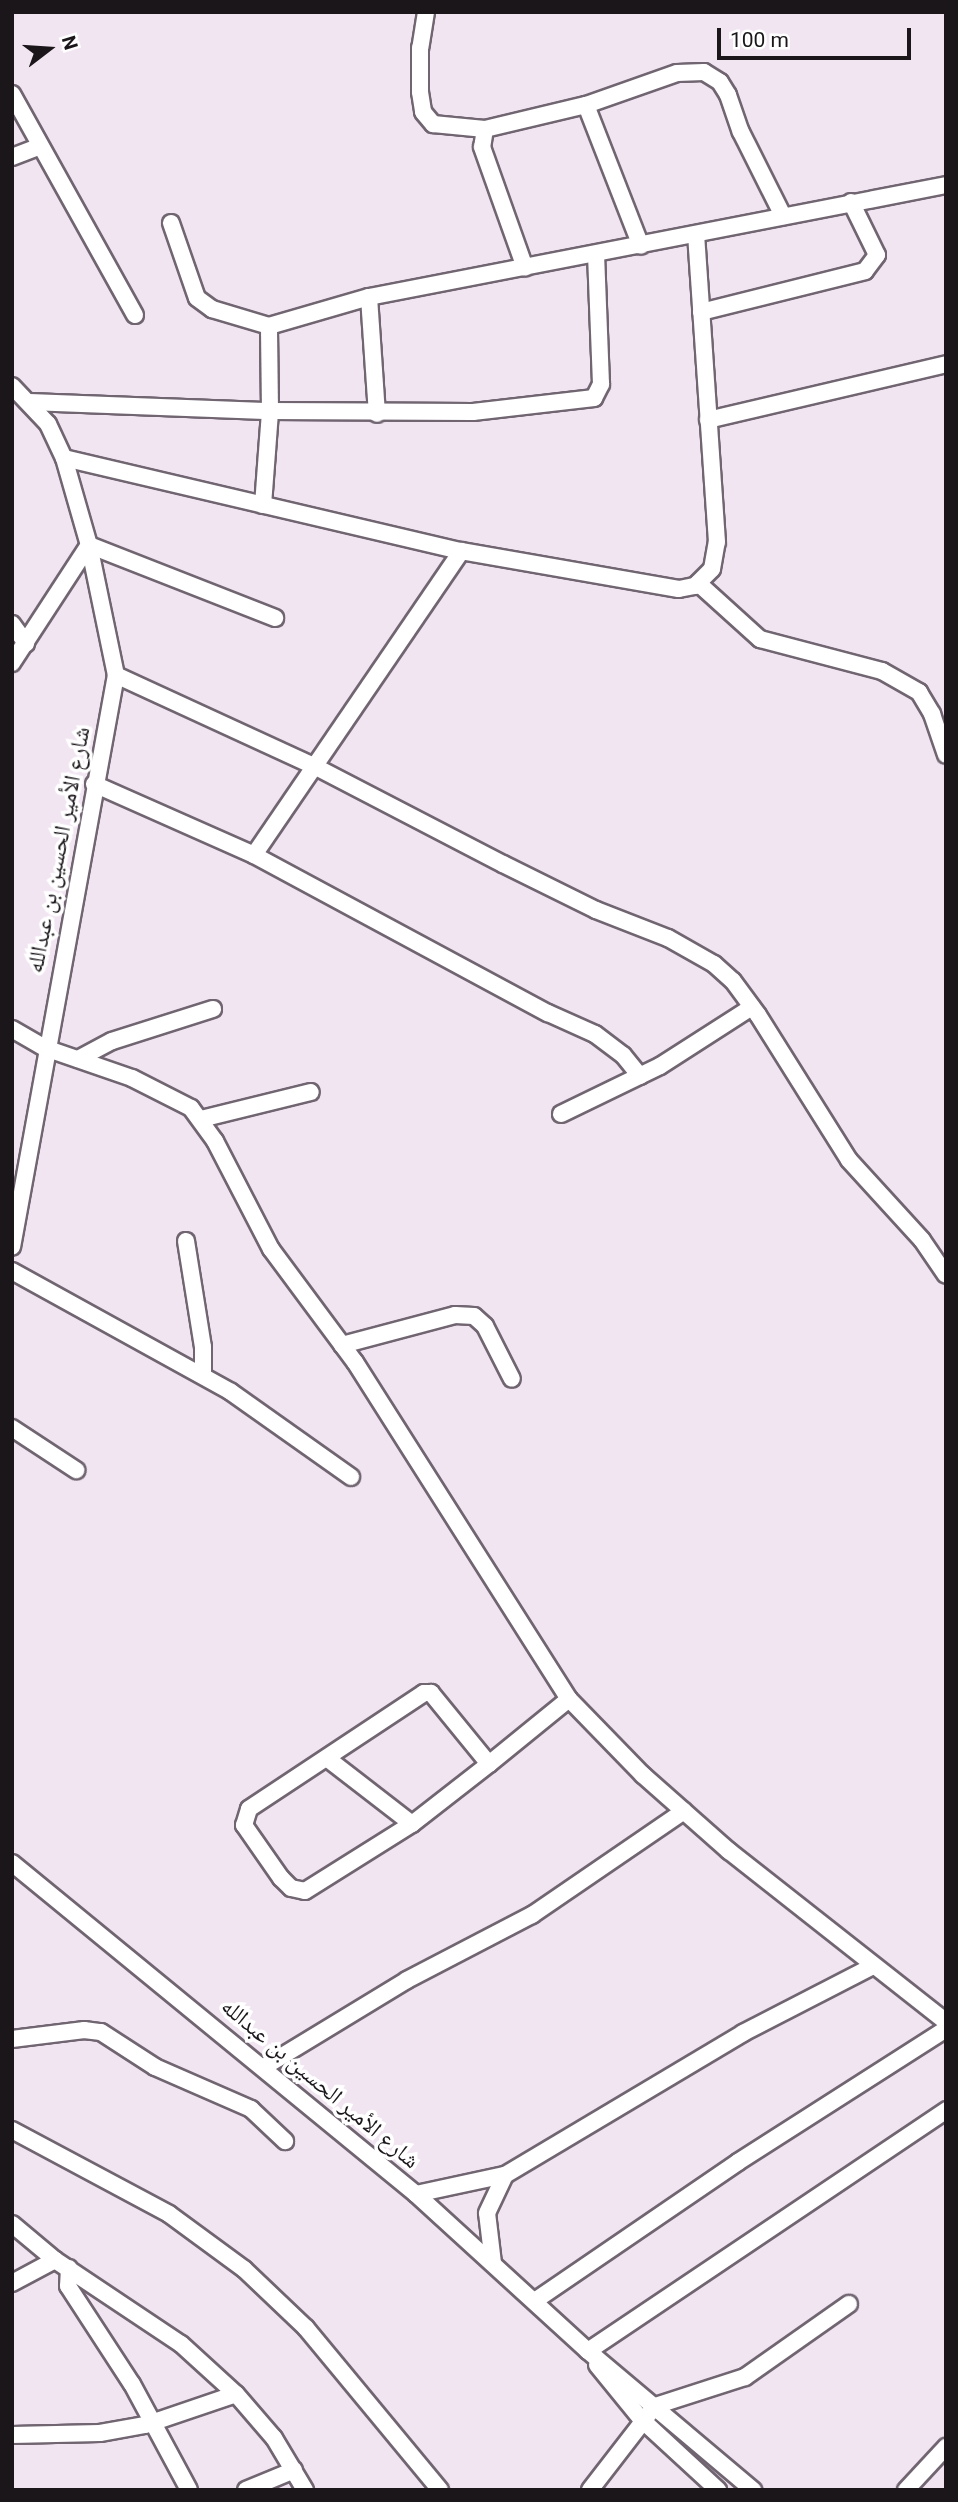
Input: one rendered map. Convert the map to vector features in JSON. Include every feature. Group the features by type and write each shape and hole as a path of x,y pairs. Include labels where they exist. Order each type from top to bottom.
{"street":[{"path":"426,12 420,48 425,117 442,127 485,129 586,105 677,73 696,70 712,75 728,96 741,132 783,216"},
{"path":"12,94 135,314"},
{"path":"586,105 641,246"},
{"path":"485,129 482,147 524,268"},
{"path":"12,157 40,146"},
{"path":"171,223 197,298 212,309 270,326 369,297 696,237 783,216 946,185"},
{"path":"701,312 869,267 877,255 851,202"},
{"path":"64,458 461,551 679,589 698,583 712,569 717,542 696,237"},
{"path":"31,402 377,414 509,409 594,398 601,384 596,256"},
{"path":"369,297 377,414"},
{"path":"263,505 270,411 270,326"},
{"path":"708,420 946,364"},
{"name":"شارع الأمير الحسين بن عبدالله","path":"12,386 31,402 48,424 64,458 89,545 116,676 45,1048 12,1247"},
{"path":"12,663 89,545 275,618"},
{"path":"254,855 461,551"},
{"path":"698,583 760,639 882,671 919,692 932,714 946,755"},
{"path":"12,624 26,643"},
{"path":"116,676 314,766 596,910 689,948 733,981 849,1160 922,1240 946,1275"},
{"path":"94,784 254,855 548,1013 596,1034 623,1055 640,1076"},
{"path":"561,1114 640,1076 752,1007"},
{"path":"78,1059 112,1041 213,1009"},
{"path":"12,1030 45,1048 163,1092 201,1119 271,1248 342,1345 569,1699 684,1811 871,1967 946,2022"},
{"path":"201,1119 311,1092"},
{"path":"186,1241 203,1347 203,1375"},
{"path":"12,1271 203,1375 352,1477"},
{"path":"342,1345 455,1315 474,1316 485,1326 512,1380"},
{"path":"12,1428 76,1470"},
{"path":"489,1765 432,1693 415,1697 243,1817 249,1836 291,1888 305,1891 319,1885 412,1824 489,1765 569,1699"},
{"path":"328,1759 412,1824"},
{"path":"264,2067 407,1980 532,1915 684,1811"},
{"name":"شارع الأمير الحسين بن عبدالله","path":"12,1863 416,2194 536,2300 588,2351 752,2490"},
{"path":"416,2194 505,2175 743,2033 871,1967"},
{"path":"536,2300 738,2162 946,2029"},
{"path":"12,2039 84,2030 101,2032 155,2067 251,2109 285,2141"},
{"path":"588,2351 946,2110"},
{"path":"12,2130 169,2214 244,2269 306,2328 440,2490"},
{"path":"493,2263 487,2213 505,2175"},
{"path":"12,2224 62,2264 181,2344 236,2394 294,2470 305,2490"},
{"path":"12,2283 62,2264"},
{"path":"62,2264 68,2286 155,2423 189,2490"},
{"path":"590,2490 641,2419 656,2406 745,2378 849,2304"},
{"name":"شارع الأمير الحسين بن عبدالله","path":"588,2351 641,2419 718,2490"},
{"path":"12,2435 100,2433 155,2423 236,2394"},
{"path":"906,2490 946,2447"},
{"path":"246,2490 294,2470"}]}
